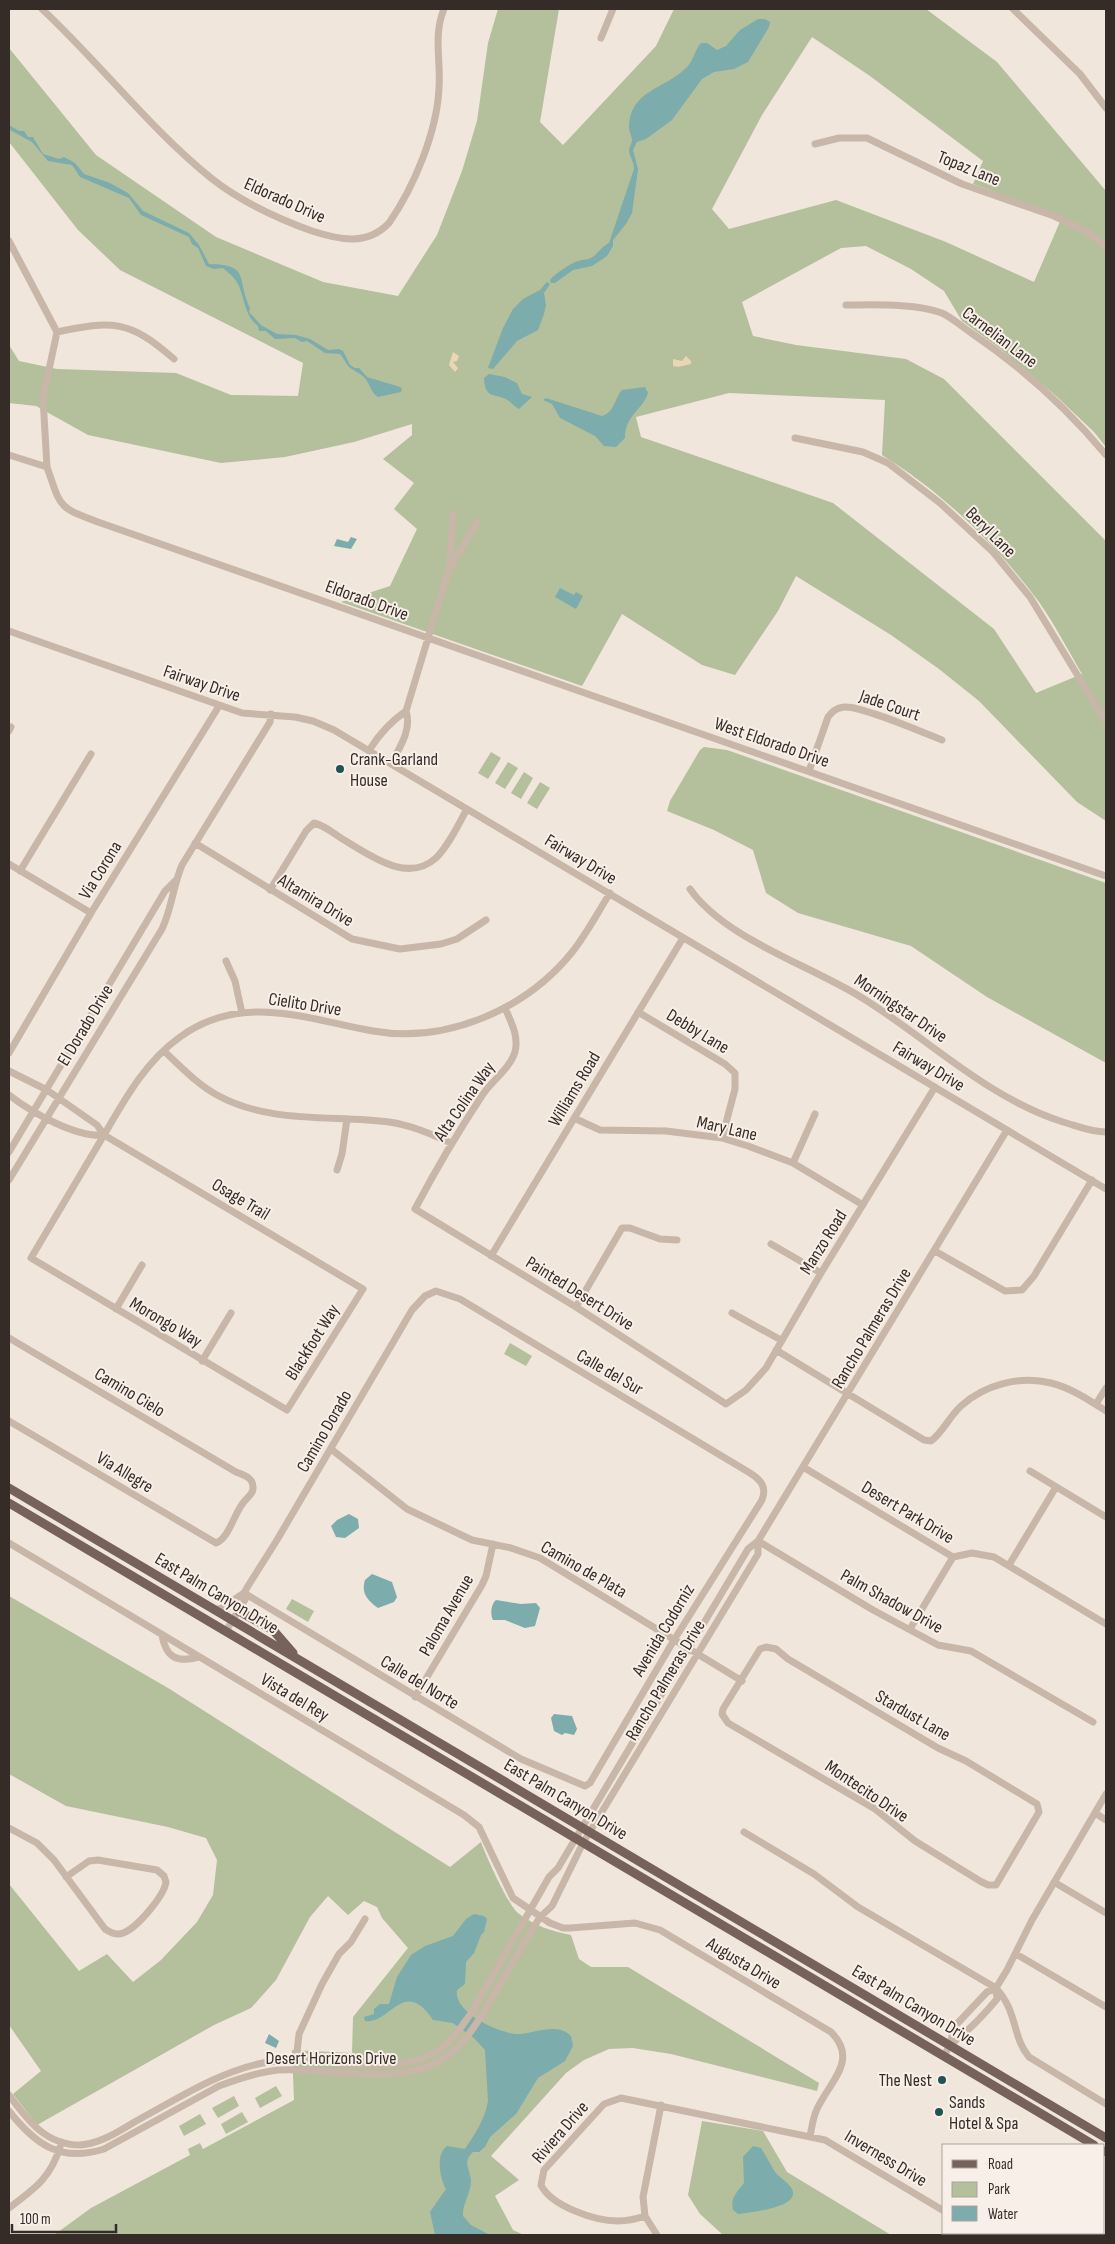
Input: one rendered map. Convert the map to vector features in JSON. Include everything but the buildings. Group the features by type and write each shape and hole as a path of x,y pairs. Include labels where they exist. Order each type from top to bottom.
{"main road":[{"name":"East Palm Canyon Drive","path":"9,1488 1106,2138"},
{"name":"East Palm Canyon Drive","path":"9,1503 1092,2144"},
{"path":"239,1611 273,1630 300,1661"}],"street":[{"name":"Eldorado Drive","path":"42,9 171,142 212,179 245,201 284,220 333,238 350,240 372,236 389,223 421,161 437,114 439,86 437,41 439,22 444,9"},
{"path":"601,38 614,9"},
{"path":"1013,9 1080,74 1106,108"},
{"name":"Topaz Lane","path":"815,144 839,138 867,138 962,184 1054,216 1089,233 1106,247"},
{"path":"9,241 57,332 93,324 112,324 130,328 174,359"},
{"name":"Carnelian Lane","path":"846,305 903,306 942,313 990,345 1016,366 1084,429 1106,455"},
{"name":"Eldorado Drive","path":"57,332 43,398 47,467 58,501 69,511 428,638"},
{"name":"Beryl Lane","path":"795,438 863,452 888,463 940,503 993,552 1030,598 1106,722"},
{"path":"9,455 47,467"},
{"path":"392,762 403,742 408,718 406,711 448,572 453,514"},
{"path":"448,572 477,522"},
{"name":"Fairway Drive","path":"9,631 242,713 272,714 313,721 370,749 467,809 1106,1189"},
{"name":"West Eldorado Drive","path":"428,638 1106,876"},
{"name":"Via Corona","path":"9,1053 91,913 219,706"},
{"name":"Jade Court","path":"810,771 828,717 834,709 845,706 860,709 942,740"},
{"path":"370,749 382,730 392,720 406,711"},
{"name":"El Dorado Drive","path":"9,1180 162,929 168,916 175,881 182,865 270,722 272,714"},
{"path":"20,871 91,754"},
{"path":"270,890 306,831 314,823 322,825 385,864 398,868 411,868 424,865 435,858 445,846 467,809"},
{"name":"Altamira Drive","path":"195,843 352,939 400,949 441,944 457,939 486,920"},
{"path":"9,864 91,913"},
{"name":"El Dorado Drive","path":"9,1152 165,891 175,881"},
{"name":"Morningstar Drive","path":"690,889 702,906 741,934 864,999 999,1094 1036,1113 1095,1132 1106,1132"},
{"name":"Cielito Drive","path":"31,1258 138,1080 179,1037 223,1017 259,1011 296,1014 375,1031 406,1034 452,1028 505,1008 546,979 574,950 610,893"},
{"name":"Williams Road","path":"491,1256 683,938"},
{"path":"226,961 236,981 242,1013"},
{"name":"Alta Colina Way","path":"415,1209 451,1143 490,1083 508,1065 515,1051 516,1032 505,1008"},
{"name":"Debby Lane","path":"638,1012 725,1064 735,1072 735,1089 722,1138"},
{"path":"164,1051 201,1086 217,1096 252,1111 391,1122 423,1130 451,1143"},
{"name":"Osage Trail","path":"9,1071 47,1090 97,1125 104,1135 362,1289"},
{"name":"Manzo Road","path":"726,1404 746,1390 766,1368 821,1273 936,1087"},
{"name":"Osage Trail","path":"9,1095 33,1112 46,1118 95,1136 104,1135"},
{"path":"793,1163 815,1114"},
{"name":"Mary Lane","path":"574,1118 592,1128 605,1131 666,1131 722,1138 793,1163 863,1205"},
{"path":"337,1170 342,1154 347,1119"},
{"name":"Rancho Palmeras Drive","path":"581,1827 748,1549 758,1541 1007,1130"},
{"path":"934,1251 1005,1291 1022,1290 1034,1276 1092,1180"},
{"name":"Painted Desert Drive","path":"415,1209 576,1307 726,1404"},
{"path":"576,1307 622,1228 630,1228 660,1239 677,1240"},
{"path":"771,1244 821,1273"},
{"name":"Morongo Way","path":"31,1258 287,1410"},
{"path":"116,1310 142,1265"},
{"name":"Blackfoot Way","path":"287,1410 362,1289"},
{"name":"Camino Dorado","path":"214,1610 222,1608 244,1593 412,1310 425,1296 436,1291"},
{"name":"Calle del Sur","path":"436,1291 460,1299 686,1434 759,1479 764,1487"},
{"path":"732,1313 781,1340"},
{"path":"202,1361 231,1314"},
{"name":"Camino Cielo","path":"9,1338 247,1477 253,1488 224,1537"},
{"path":"776,1350 924,1440 931,1441 937,1436 949,1419 974,1395 1010,1382 1031,1381 1051,1383 1075,1392 1106,1410"},
{"path":"1096,1404 1106,1388"},
{"name":"Via Allegre","path":"9,1421 211,1541 216,1543 224,1537"},
{"name":"Camino de Plata","path":"331,1449 407,1509 472,1540 511,1548 540,1558 742,1681"},
{"name":"Desert Park Drive","path":"803,1467 953,1557 972,1553 994,1557 1106,1624"},
{"path":"1030,1471 1106,1517"},
{"name":"Avenida Codorniz","path":"585,1786 590,1783 674,1640 762,1500 764,1487"},
{"path":"1008,1565 1056,1487"},
{"name":"Rancho Palmeras Drive","path":"590,1832 758,1554 758,1541"},
{"name":"Palm Shadow Drive","path":"758,1541 910,1630 938,1645 971,1651 1093,1722"},
{"name":"Vista del Rey","path":"9,1542 464,1815 479,1827 513,1898 530,1911"},
{"name":"Paloma Avenue","path":"415,1698 482,1585 486,1576 493,1544"},
{"path":"910,1630 953,1557"},
{"name":"Camino Dorado","path":"226,1631 246,1598 244,1593"},
{"name":"Calle del Norte","path":"244,1593 415,1698 520,1759 585,1786"},
{"path":"162,1635 165,1648 172,1656 182,1660 199,1657"},
{"name":"Stardust Lane","path":"742,1681 760,1649 771,1647 938,1748 1034,1800 1040,1808 1039,1812 1016,1849"},
{"name":"Montecito Drive","path":"742,1681 723,1709 722,1714 728,1723 875,1809 915,1841 980,1881 992,1886 996,1885 1016,1849"},
{"path":"944,2056 950,2045 954,2027 987,1992 996,1988 1016,1954 1032,1920 1106,1794"},
{"path":"1095,1813 1106,1820"},
{"name":"Desert Horizons Drive","path":"9,2095 37,2130 62,2142 81,2145 103,2139 196,2088 240,2069 260,2063 296,2061 375,2064 409,2062 421,2059 443,2047 457,2033 472,2012 549,1877 558,1868 581,1827"},
{"path":"9,1828 38,1843 105,1929 114,1934 123,1934 138,1921 162,1893 166,1882 162,1873 156,1870 98,1860 89,1861 66,1878"},
{"name":"Desert Horizons Drive","path":"9,2111 35,2140 59,2151 86,2154 104,2149 219,2086 240,2078 279,2070 388,2074 410,2072 444,2058 465,2040 480,2018 540,1917 551,1907 559,1894 566,1874 590,1832"},
{"path":"744,1832 814,1874 858,1907 996,1988 1009,2005 1022,2045 1029,2057 1106,2104"},
{"path":"1054,1882 1106,1913"},
{"name":"Augusta Drive","path":"530,1911 563,1928 625,1922 644,1924 660,1930 830,2032 840,2043 843,2050 842,2064 817,2109 810,2136"},
{"path":"296,2061 299,2034 322,1984 339,1954 351,1942 365,1919"},
{"path":"1016,1954 1106,2007"},
{"path":"950,2045 967,2032 997,1999 996,1988"},
{"name":"Riviera Drive","path":"645,2216 618,2221 606,2220 581,2213 548,2194 543,2189 541,2179 544,2170 604,2104 621,2098 810,2136"},
{"path":"657,2235 645,2216 644,2192 661,2105"},
{"name":"Inverness Drive","path":"810,2136 833,2143 942,2210"},
{"path":"9,2208 45,2179 62,2142"}],"green space":[{"path":"498,9 559,9 540,122 563,145 656,46 674,9 926,9 997,62 1106,191 1106,447 1094,432 1056,396 999,348 962,321 944,291 911,269 866,246 841,248 742,302 753,336 796,345 906,359 944,379 1106,541 1106,821 1077,802 979,701 939,669 891,635 796,576 778,611 735,675 702,665 622,614 582,686 341,602 390,586 417,529 394,509 414,483 383,459 412,435 412,424 354,442 285,457 221,463 88,435 36,406 9,403 9,345 19,361 57,369 176,373 231,395 298,396 303,363 120,270 78,230 9,142 9,48 96,155 216,237 323,282 398,296 437,235 462,171 477,121 488,43","holes":["812,37 870,76 983,161 973,184 1062,217 1034,282 946,242 836,200 729,229 712,209 762,115","729,393 885,400 882,455 926,486 968,521 987,540 1039,602 1082,674 1036,693 994,629 833,503 641,437 636,417"]},
{"path":"704,747 727,750 1106,883 1106,1063 987,997 911,946 798,913 766,893 753,850 714,830 667,811 670,801 700,750"},
{"path":"491,752 501,758 488,779 478,773"},
{"path":"508,762 518,768 505,789 495,783"},
{"path":"524,772 533,778 521,799 511,793"},
{"path":"540,782 550,788 537,809 527,803"},
{"path":"510,1343 532,1356 526,1366 504,1354"},
{"path":"9,1596 168,1688 450,1867 481,1842 498,1880 518,1913 537,1925 571,1935 579,1959 591,1967 628,1967 819,2083 817,2091 671,2054 633,2048 609,2049 584,2060 566,2073 491,2156 519,2180 495,2196 513,2230 524,2235 54,2235 91,2208 190,2155 188,2149 200,2143 203,2149 294,2100 292,2050 352,2053 353,2017 408,1948 382,1918 377,1907 364,1901 348,1915 328,1896 310,1917 276,1980 251,2008 214,2025 37,2125 13,2094 41,2071 9,2025 9,1884 79,1971 107,1954 133,1982 161,1960 197,1922 213,1895 217,1860 206,1838 168,1827 66,1806 9,1774"},
{"path":"292,1599 314,1611 308,1622 286,1609"},
{"path":"276,2086 282,2096 260,2108 255,2098"},
{"path":"234,2096 239,2106 218,2118 212,2108"},
{"path":"242,2112 248,2122 226,2134 221,2124"},
{"path":"200,2114 206,2124 184,2136 179,2126"},
{"path":"702,2121 763,2131 787,2172 891,2235 723,2235 700,2214 688,2195"}],"sand":[{"path":"453,352 459,356 457,361 453,362 458,368 455,372 449,365"},
{"path":"686,356 691,361 691,364 678,367 673,366 673,359 682,361"}],"water":[{"path":"758,19 765,19 770,22 769,27 748,62 734,69 714,72 702,79 672,120 646,139 637,142 633,150 638,169 632,213 613,240 613,246 607,256 592,266 573,270 555,283 551,283 550,280 561,270 575,262 591,258 609,243 634,169 629,151 632,140 629,128 635,106 641,98 685,69 701,43 707,43 717,50 726,46 740,30"},
{"path":"9,125 19,131 24,131 28,137 33,137 43,154 59,159 64,157 75,163 84,174 110,183 128,193 143,211 189,233 199,245 209,264 222,265 237,270 250,308 249,312 261,325 277,334 296,335 310,339 328,350 339,349 343,351 350,365 359,368 367,377 400,387 402,389 401,392 378,397 365,379 349,367 340,354 325,353 307,341 302,342 295,338 275,339 266,331 259,331 258,326 250,318 236,281 223,268 214,269 206,266 198,248 192,244 189,237 141,215 129,198 80,177 72,165 48,161 32,142 10,130"},
{"path":"547,282 550,284 544,293 546,305 538,330 517,341 493,369 488,368 503,328 513,309 523,299 540,290"},
{"path":"489,374 505,377 517,383 522,394 532,397 519,409 504,398 492,395 486,390 484,378"},
{"path":"645,387 648,393 631,418 625,438 616,447 604,446 595,436 560,418 552,404 543,400 546,398 602,416 609,412 622,390"},
{"path":"351,537 357,539 351,549 334,546 337,539 348,542"},
{"path":"560,588 574,595 576,592 583,596 576,609 555,597"},
{"path":"349,1514 358,1519 359,1528 345,1538 336,1537 331,1526 337,1520"},
{"path":"372,1574 392,1582 397,1597 394,1602 378,1608 368,1599 364,1592 364,1585 365,1580"},
{"path":"496,1600 521,1604 536,1603 540,1608 535,1626 525,1628 505,1620 493,1620 492,1610"},
{"path":"554,1714 572,1716 577,1729 574,1735 565,1733 562,1735 554,1731 551,1718"},
{"path":"474,1914 484,1916 487,1919 484,1932 474,1953 466,1962 465,1984 457,1990 462,2006 478,2020 507,2032 522,2034 552,2029 565,2032 571,2036 573,2046 565,2061 538,2078 516,2114 490,2137 485,2147 479,2152 473,2152 468,2159 471,2181 463,2216 471,2225 490,2235 435,2235 430,2212 446,2189 440,2167 443,2150 447,2146 465,2149 487,2108 485,2050 474,2038 453,2023 433,2020 423,2008 414,2002 405,2002 398,2005 374,2020 365,2021 364,2017 374,2014 374,2009 380,2004 389,2004 397,1977 411,1955 425,1946 453,1936 466,1919"},
{"path":"269,2034 279,2041 276,2048 265,2043"},
{"path":"753,2146 761,2148 775,2172 792,2189 793,2195 789,2201 782,2205 738,2214 733,2210 732,2202 744,2183 743,2157"}],"place":[{"name":"Crank-Garland House","path":"340,769"},
{"name":"The Nest","path":"942,2080"},
{"name":"Sands Hotel & Spa","path":"939,2112"}]}
